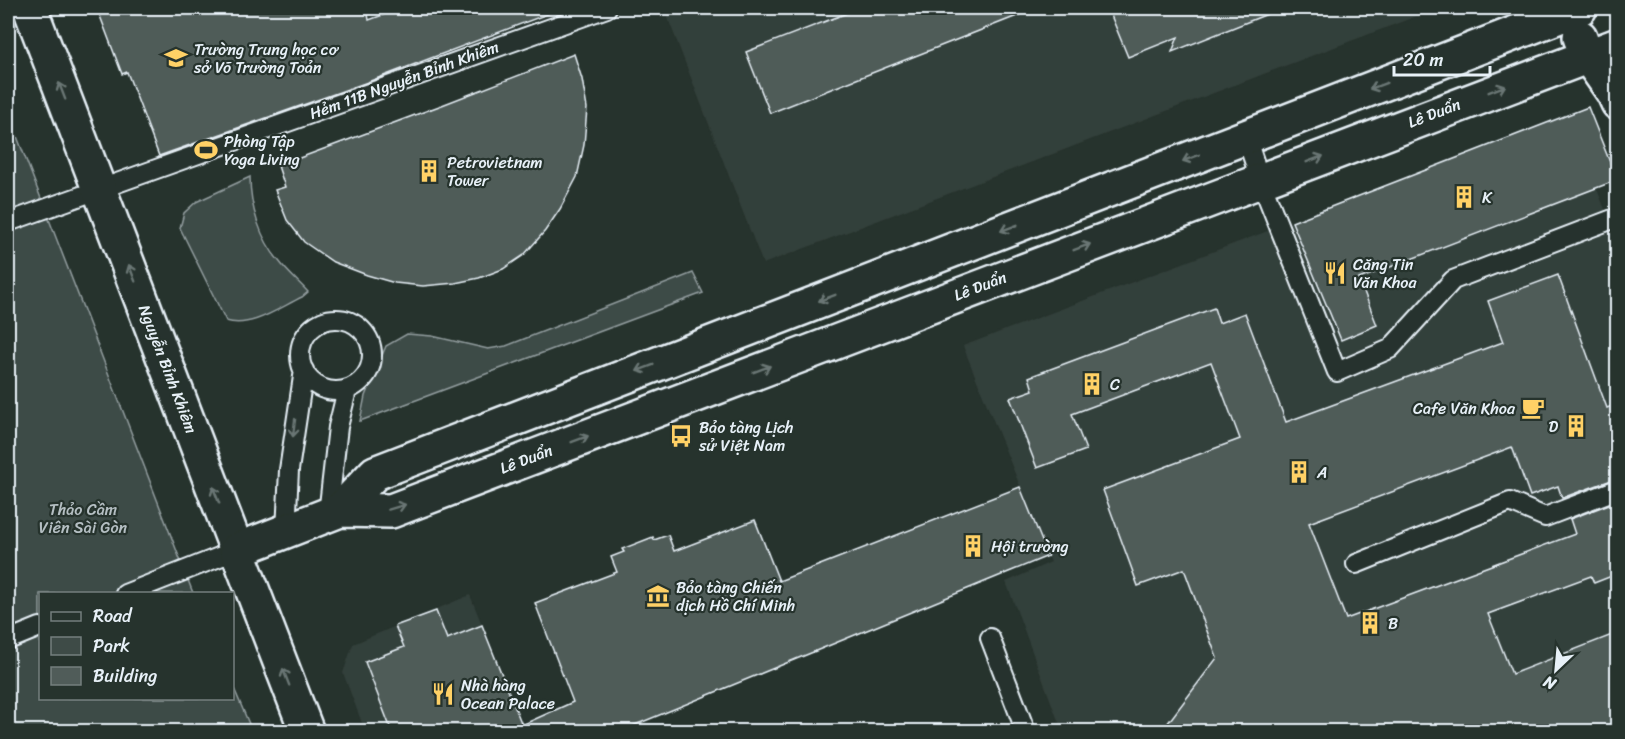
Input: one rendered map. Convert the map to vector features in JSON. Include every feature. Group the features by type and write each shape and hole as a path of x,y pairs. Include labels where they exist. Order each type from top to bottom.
{"main road":[{"name":"Nguyễn Bỉnh Khiêm","path":"30,8 307,732"},
{"path":"1573,9 1587,56 1613,92 1617,103"},
{"name":"Lê Duẩn","path":"334,512 375,473 1573,9"},
{"name":"Lê Duẩn","path":"237,550 334,512 391,511 1617,45"},
{"path":"934,257 949,298"}],"lane":[{"name":"Hẻm 11B Nguyễn Bỉnh Khiêm","path":"8,222 607,8"},
{"path":"1246,137 1260,180 1337,372 1390,349 1454,280 1617,218"},
{"path":"339,318 361,328 369,339 372,363 367,375 347,390 334,391 322,388 311,381 304,370 300,358 301,346 306,334 315,325 339,318"},
{"path":"286,531 295,422 304,370"},
{"path":"334,512 338,427 347,390"},
{"path":"1356,564 1510,502 1545,517 1617,489"},
{"path":"130,592 237,550"},
{"path":"8,640 39,627"},
{"path":"990,638 1026,732"}],"shaded area":[{"path":"664,8 1438,8 763,264"},
{"path":"1596,187 1618,241 1617,731 1062,731 1006,582 1051,562 963,346 1331,207"},
{"name":"Nhà hàng Ocean Palace","path":"470,595 525,731 365,731 343,673 353,644"}],"green space":[{"name":"Thảo Cầm Viên Sài Gòn","path":"8,113 193,592 39,592 39,700 234,700 234,688 252,731 8,731"},
{"path":"250,177 254,211 266,243 282,265 308,292 265,316 236,323 226,321 180,228 184,213 196,202"},
{"path":"693,273 703,293 360,421 365,396 386,346 407,334 432,336 488,349 506,346"}],"building":[{"path":"97,8 367,8 369,20 402,8 558,8 558,10 365,83 159,156 127,72 122,74"},
{"path":"860,8 1035,9 770,113 746,52"},
{"path":"1108,8 1280,9 1172,52 1178,37 1128,57"},
{"name":"Petrovietnam Tower","path":"574,54 582,79 587,108 584,145 577,177 545,231 524,255 503,269 479,278 455,283 423,286 395,283 333,262 304,242 287,220 275,190 285,187 278,166"},
{"name":"K","path":"1588,107 1617,180 1359,279 1377,325 1341,340 1292,222"},
{"path":"1558,275 1607,408 1617,404 1617,478 1562,498 1558,486 1530,496 1512,447 1309,523 1346,619 1575,534 1570,519 1617,501 1617,574 1594,583 1591,576 1488,614 1512,674 1617,633 1617,732 1161,732 1217,658 1184,569 1138,586 1103,490 1240,439 1211,362 1072,414 1086,450 1037,468 1010,398 1033,390 1029,377 1214,308 1219,323 1245,313 1286,422 1503,342 1488,301"},
{"path":"1020,487 1048,556 618,732 392,732 365,662 404,647 395,626 436,611 447,639 482,625 522,725 573,702 535,603 617,572 611,557 624,552 622,549 653,537 654,540 668,535 674,551 755,520 779,581"}],"place":[{"name":"Trường Trung học cơ sở Võ Trường Toản","path":"176,58"},
{"name":"Phòng Tập Yoga Living","path":"206,150"},
{"name":"Petrovietnam Tower","path":"429,171"},
{"name":"K","path":"1464,197"},
{"name":"Căng Tin Văn Khoa","path":"1335,273"},
{"name":"C","path":"1092,384"},
{"name":"Cafe Văn Khoa","path":"1533,408"},
{"name":"D","path":"1576,426"},
{"name":"Bảo tàng Lịch sử Việt Nam","path":"681,436"},
{"name":"A","path":"1299,472"},
{"name":"Hội trường","path":"973,546"},
{"name":"Bảo tàng Chiến dịch Hồ Chí Minh","path":"658,596"},
{"name":"B","path":"1370,623"},
{"name":"Nhà hàng Ocean Palace","path":"443,694"}]}
